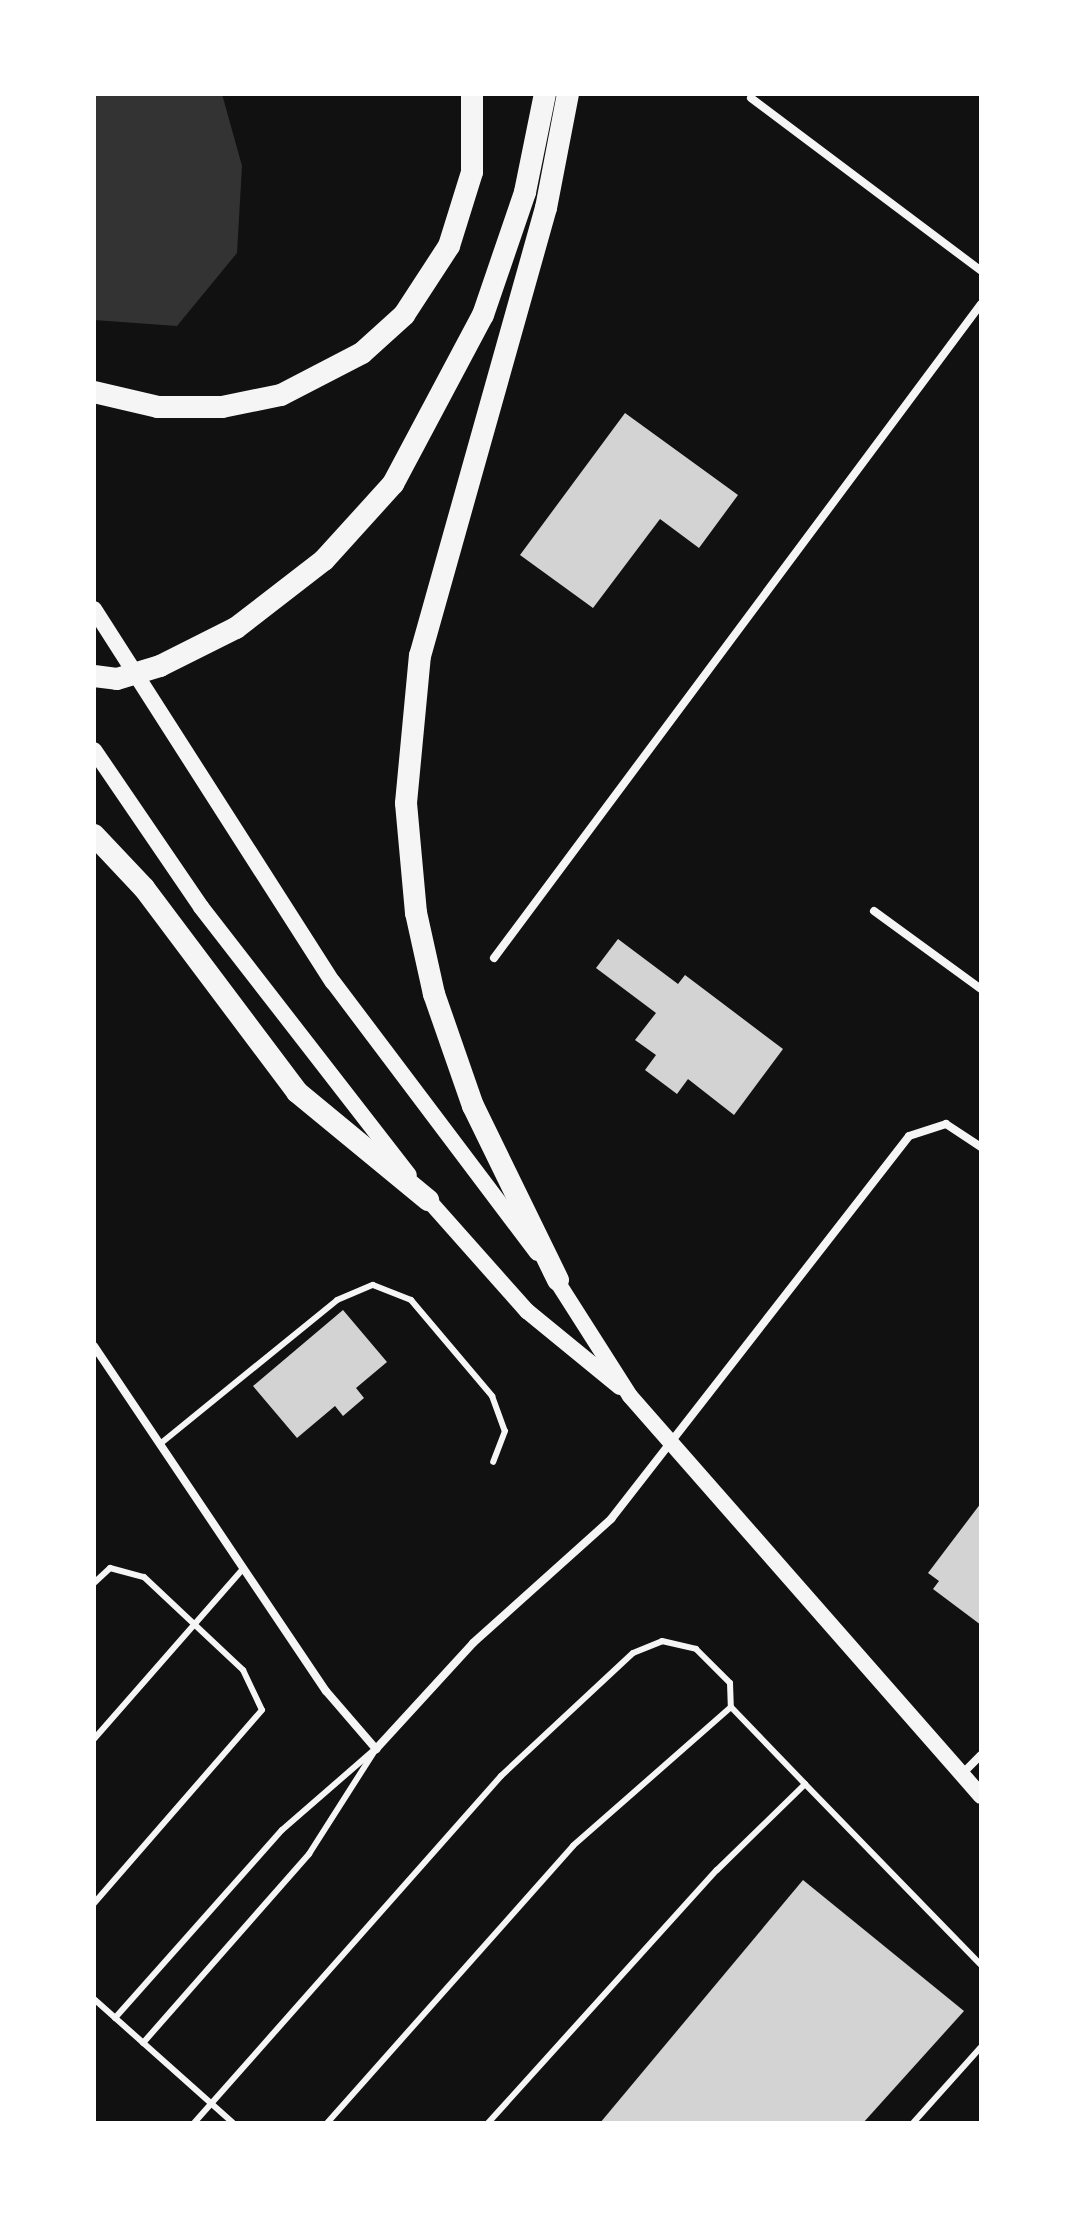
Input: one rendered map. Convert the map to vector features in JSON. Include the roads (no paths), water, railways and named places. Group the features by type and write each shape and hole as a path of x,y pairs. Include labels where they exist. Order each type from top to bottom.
{"highway":[{"path":"94,392 158,407 222,407 281,395 362,353 404,315 449,246 472,172 472,94"},
{"path":"94,676 134,675 182,658 270,606 348,537 393,484 450,387 493,289 545,94"},
{"path":"558,1280 473,1106 437,1005 416,913 406,803 420,656 546,208 568,94"},
{"path":"94,835 144,888 297,1092 428,1200"}],"main road":[{"path":"94,609 333,982 558,1280 630,1396"},
{"path":"94,750 201,907 428,1200 527,1311 630,1396 981,1796"}],"street":[{"path":"751,98 981,271"},
{"path":"494,958 981,304"},
{"path":"874,911 981,989"},
{"path":"94,1346 333,1701 376,1749 473,1643 611,1519 909,1136 946,1124 981,1147"},
{"path":"962,1774 981,1755"}],"lane":[{"path":"160,1444 337,1300 373,1285 411,1300 492,1396 505,1431 493,1462"},
{"path":"94,1583 110,1568 125,1568 195,1623 243,1670 262,1710 94,1903"},
{"path":"94,1739 243,1569"},
{"path":"194,2123 501,1776 647,1644 696,1649 730,1683 731,1707 981,1965"},
{"path":"327,2123 573,1846 731,1707"},
{"path":"115,2018 282,1830 376,1749"},
{"path":"143,2043 309,1854 376,1749"},
{"path":"489,2123 717,1870 805,1784"},
{"path":"94,1999 233,2123"},
{"path":"913,2123 981,2047"}]}
